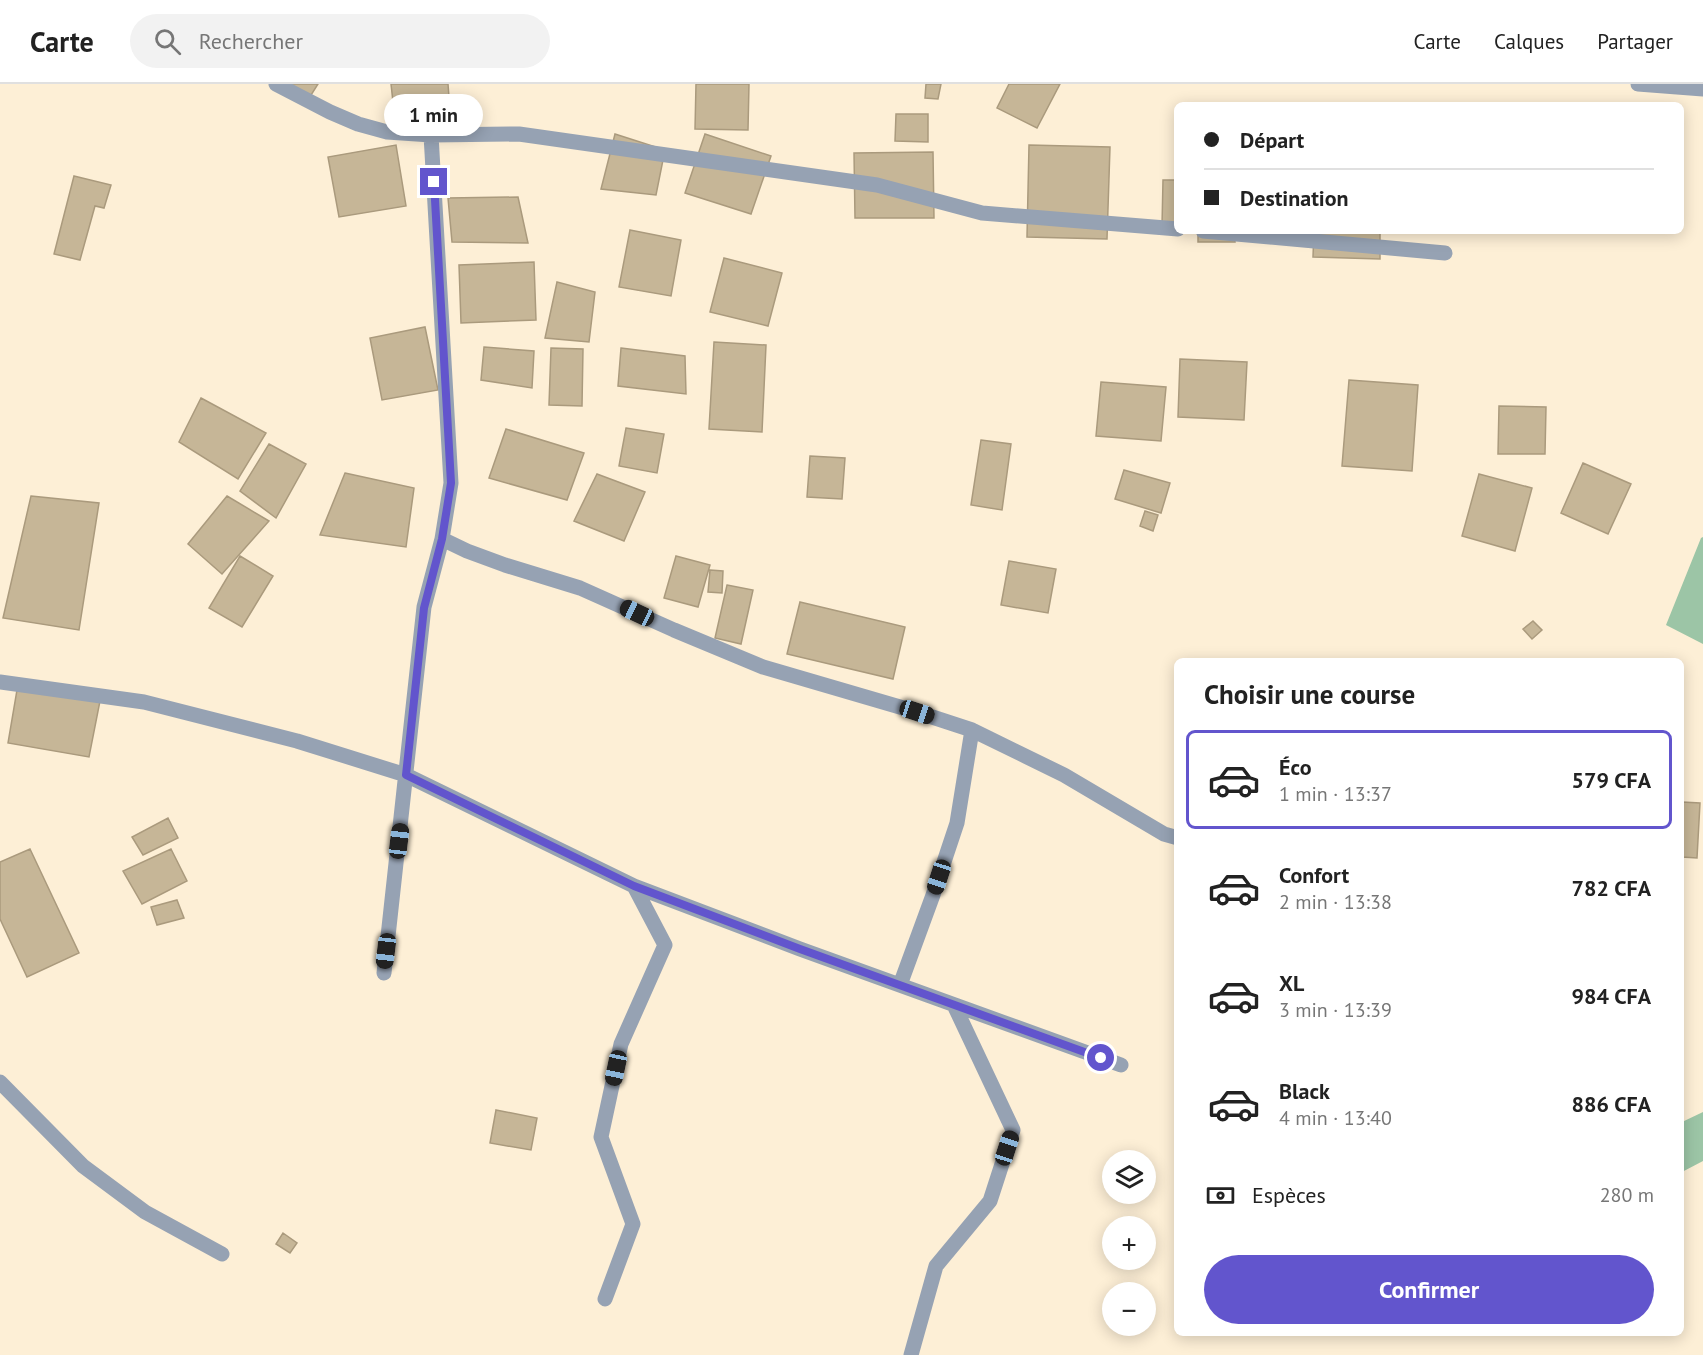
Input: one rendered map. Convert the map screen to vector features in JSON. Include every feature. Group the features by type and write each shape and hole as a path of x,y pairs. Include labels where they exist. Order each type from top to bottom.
{"street":[{"path":"276,84 330,112 358,124 387,132 431,135 519,134 877,185 982,213 1174,229"},
{"path":"1638,84 1703,89"},
{"path":"384,973 424,608 442,539 451,483 431,135"},
{"path":"1236,234 1445,253"},
{"path":"442,539 505,565 580,588 763,667 972,730 1064,775 1164,834 1174,837"},
{"path":"0,682 144,702 297,741 406,775 634,886 1121,1065"},
{"path":"900,985 957,822 972,730"},
{"path":"605,1299 633,1224 601,1137 621,1044 665,945 634,886"},
{"path":"910,1355 936,1266 990,1202 1013,1130 954,1005"},
{"path":"0,1082 83,1166 145,1212 222,1254"}],"green space":[{"path":"1703,537 1703,644 1666,625"},
{"path":"1703,1112 1703,1161 1684,1171 1684,1121"}],"building":[{"path":"275,84 318,84 306,103"},
{"path":"391,84 448,84 449,97 393,102"},
{"path":"696,84 749,84 748,130 695,129"},
{"path":"926,84 941,84 938,99 925,98"},
{"path":"1009,84 1060,84 1037,128 997,108"},
{"path":"896,114 928,114 928,142 895,141"},
{"path":"615,134 665,150 656,195 601,189"},
{"path":"705,134 771,156 751,214 685,193"},
{"path":"396,145 406,206 339,217 328,157"},
{"path":"1029,145 1110,147 1107,239 1027,237"},
{"path":"933,152 934,218 855,218 854,153"},
{"path":"74,176 111,185 104,208 95,206 80,260 54,254"},
{"path":"1163,180 1174,180 1174,227 1162,226"},
{"path":"518,197 528,243 452,242 448,198"},
{"path":"630,230 681,240 671,296 619,287"},
{"path":"1198,234 1234,234 1235,242 1198,242"},
{"path":"1314,234 1380,234 1380,259 1313,257"},
{"path":"724,258 782,273 768,326 710,312"},
{"path":"534,262 536,320 461,323 459,265"},
{"path":"557,282 595,292 589,342 545,338"},
{"path":"425,327 438,390 382,400 370,338"},
{"path":"714,342 766,345 762,432 709,429"},
{"path":"484,347 534,351 532,388 481,380"},
{"path":"551,348 583,349 582,406 549,405"},
{"path":"621,348 685,356 686,394 618,386"},
{"path":"1180,359 1247,362 1244,420 1178,417"},
{"path":"1349,380 1418,385 1412,471 1342,466"},
{"path":"1101,382 1166,387 1161,441 1096,436"},
{"path":"201,398 266,433 238,479 179,442"},
{"path":"1499,406 1546,407 1545,454 1498,454"},
{"path":"626,428 664,434 657,473 619,466"},
{"path":"506,429 584,453 567,500 489,478"},
{"path":"981,440 1011,444 1002,510 971,505"},
{"path":"269,444 306,464 276,518 240,491"},
{"path":"810,456 845,458 842,499 807,497"},
{"path":"1583,463 1631,484 1608,534 1561,513"},
{"path":"1124,470 1170,483 1161,513 1115,499"},
{"path":"345,473 414,488 406,547 320,535"},
{"path":"597,474 645,492 624,541 574,521"},
{"path":"1479,474 1532,488 1515,551 1462,536"},
{"path":"31,496 99,503 79,630 3,618"},
{"path":"227,496 269,521 222,574 188,544"},
{"path":"1145,511 1158,515 1153,531 1140,526"},
{"path":"240,556 273,576 242,627 209,608"},
{"path":"676,556 710,565 698,607 664,598"},
{"path":"1009,561 1056,569 1048,613 1001,605"},
{"path":"710,570 723,571 722,593 708,592"},
{"path":"727,585 753,590 741,644 715,638"},
{"path":"800,602 905,627 893,679 787,654"},
{"path":"1533,621 1542,630 1532,639 1523,629"},
{"path":"18,684 101,696 89,757 8,743"},
{"path":"1684,802 1700,803 1697,858 1684,857"},
{"path":"168,818 178,838 143,855 132,837"},
{"path":"30,849 79,953 27,977 0,919 0,862"},
{"path":"171,849 187,881 142,904 123,871"},
{"path":"177,900 184,918 157,925 151,907"},
{"path":"496,1110 537,1118 531,1150 490,1143"},
{"path":"283,1233 297,1243 290,1253 276,1244"}],"route":[{"path":"434,182 451,483 442,539 424,608 406,775 634,886 1101,1058"}]}
